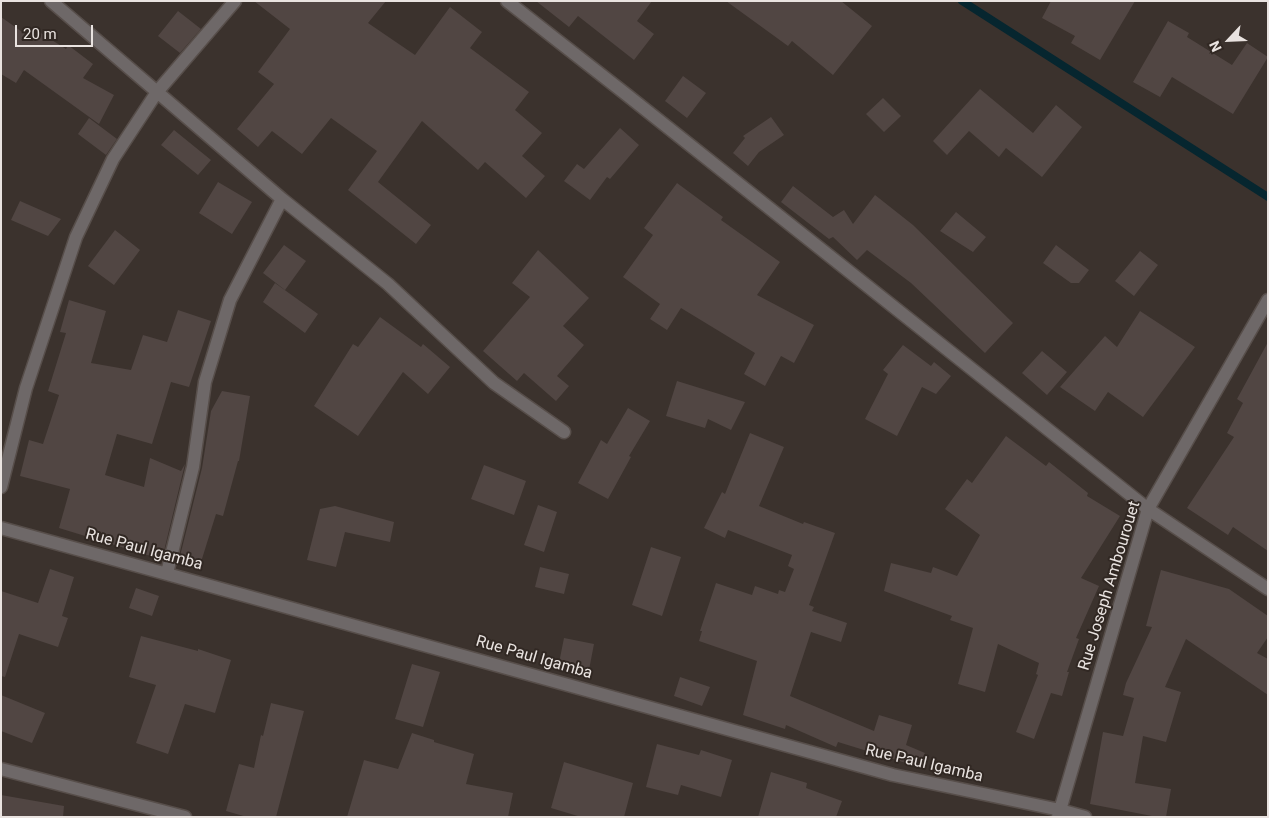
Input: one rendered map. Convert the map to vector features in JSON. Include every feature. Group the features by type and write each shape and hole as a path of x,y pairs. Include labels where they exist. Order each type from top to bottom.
{"street":[{"path":"51,1 282,199 388,284 494,383 564,432"},
{"path":"1,487 26,388 76,237 113,159 157,92 235,1"},
{"path":"507,1 1148,509 1268,589"},
{"path":"166,573 193,467 205,382 230,300 282,199"},
{"name":"Rue Joseph Ambourouet","path":"1059,813 1148,509 1268,300"},
{"name":"Rue Paul Igamba","path":"1,528 893,775 1059,813 1085,817"},
{"path":"1,770 185,817"}],"building":[{"path":"254,1 386,1 368,23 415,55 450,7 482,32 470,48 529,92 515,110 542,133 522,156 545,176 526,198 485,162 478,170 422,121 378,182 431,225 416,244 348,190 377,151 331,118 302,154 272,131 258,147 237,129 274,84 258,72 290,29"},
{"path":"536,1 652,1 637,21 654,34 634,60 578,16 569,27"},
{"path":"726,1 841,1 872,26 833,75 792,41 788,46"},
{"path":"1051,1 1135,1 1100,60 1071,43 1075,36 1042,18"},
{"path":"178,11 201,29 180,53 158,36"},
{"path":"1,17 28,36 33,28 66,49 68,45 93,64 83,78 114,95 99,124 24,70 16,83 1,74"},
{"path":"1168,21 1189,33 1187,37 1232,65 1247,43 1268,57 1233,114 1172,77 1160,97 1133,82"},
{"path":"683,76 706,93 687,118 665,101"},
{"path":"980,89 1033,133 1056,105 1082,127 1042,177 1006,148 999,157 969,131 947,155 933,141"},
{"path":"883,98 901,116 884,132 866,114"},
{"path":"771,117 784,135 759,152 748,166 733,153 745,138 743,136"},
{"path":"89,118 117,139 106,155 78,134"},
{"path":"620,128 639,145 610,179 607,177 590,200 564,181 577,164 584,169"},
{"path":"174,130 211,160 198,175 161,145"},
{"path":"218,182 252,202 232,234 199,213"},
{"path":"677,183 723,217 721,220 780,262 757,295 814,325 794,363 781,356 765,386 744,374 755,353 681,308 667,330 650,319 660,304 623,277 653,235 644,228"},
{"path":"793,186 833,217 844,210 853,224 875,195 913,225 1013,323 985,353 911,283 867,250 857,260 833,237 829,239 781,202"},
{"path":"20,201 61,219 48,236 11,220"},
{"path":"956,212 986,237 973,252 940,231"},
{"path":"115,230 140,250 114,285 88,266"},
{"path":"284,245 306,261 285,290 263,273"},
{"path":"1056,245 1089,270 1079,283 1071,283 1043,263"},
{"path":"538,250 589,298 563,326 584,345 557,376 569,386 556,401 524,373 517,381 483,351 530,297 512,283"},
{"path":"1140,251 1158,265 1134,296 1115,281"},
{"path":"275,283 318,314 305,333 263,302"},
{"path":"69,300 106,311 91,363 131,370 143,335 167,342 178,310 211,321 189,387 171,382 152,444 117,434 105,475 144,487 150,458 181,471 185,464 164,551 159,550 157,558 59,528 70,489 20,476 29,440 43,444 59,395 48,391 66,333 60,332"},
{"path":"1140,311 1195,347 1143,417 1108,392 1095,411 1060,387 1105,336 1117,347"},
{"path":"380,317 421,347 423,344 450,367 428,394 403,372 358,436 314,406 353,344 358,347"},
{"path":"1268,342 1268,551 1233,527 1228,535 1187,508 1234,437 1227,433 1243,403 1237,399"},
{"path":"903,345 931,366 934,362 951,376 936,394 922,387 897,436 865,419 888,374 883,370"},
{"path":"1042,351 1067,372 1047,395 1022,373"},
{"path":"677,381 745,402 731,430 708,419 705,428 666,416"},
{"path":"222,391 250,396 239,461 223,516 216,514 201,562 180,556 202,468 211,411"},
{"path":"628,408 650,421 629,456 631,457 608,499 578,483 601,440 607,444"},
{"path":"750,433 784,447 759,506 803,524 804,522 835,533 809,605 814,607 812,611 847,623 841,642 811,632 790,696 874,731 879,715 912,725 906,745 925,753 919,767 838,742 836,747 786,725 785,729 743,715 757,661 699,641 702,631 700,631 716,583 752,595 755,586 778,594 779,590 785,592 794,569 788,566 792,555 728,530 725,538 704,528 722,492 725,494"},
{"path":"1006,436 1046,466 1049,462 1088,493 1087,496 1120,516 1081,578 1099,586 1076,638 1079,639 1067,672 1069,672 1062,696 1051,693 1034,739 1016,732 1038,675 1036,674 1039,663 998,644 985,692 958,684 973,628 950,620 952,616 884,591 891,563 931,573 933,567 957,576 980,535 945,509 967,479 972,483"},
{"path":"484,465 526,481 514,515 471,499"},
{"path":"538,505 557,512 544,552 524,545"},
{"path":"335,506 394,522 390,542 345,532 336,567 307,560 320,509"},
{"path":"651,547 681,557 662,616 632,605"},
{"path":"540,567 569,574 564,594 535,587"},
{"path":"50,569 74,577 62,616 68,618 58,647 19,634 5,677 1,676 1,591 38,603"},
{"path":"1161,570 1229,589 1268,616 1268,637 1257,653 1268,659 1268,695 1186,639 1165,687 1181,692 1166,742 1143,736 1135,783 1171,789 1166,817 1157,817 1090,804 1103,732 1123,736 1134,698 1123,695 1126,683 1152,627 1146,626"},
{"path":"136,588 159,596 152,616 129,608"},
{"path":"141,636 198,651 198,649 231,660 215,713 185,704 168,754 136,743 156,685 129,677"},
{"path":"564,638 594,644 589,670 559,663"},
{"path":"412,664 440,672 423,727 395,719"},
{"path":"680,677 710,687 702,706 674,696"},
{"path":"1,695 45,713 32,743 1,731"},
{"path":"271,703 304,711 276,817 247,817 226,811 239,764 254,768 261,735 263,736"},
{"path":"412,733 474,754 466,784 513,793 508,817 347,817 364,760 398,769"},
{"path":"657,744 699,755 701,750 732,760 721,797 681,785 678,795 646,787"},
{"path":"564,762 633,783 624,817 581,817 551,808"},
{"path":"771,772 807,783 806,788 842,801 836,817 758,817"},
{"path":"1,795 64,806 63,817 1,817"}],"waterway":[{"path":"962,1 1268,197"}]}
